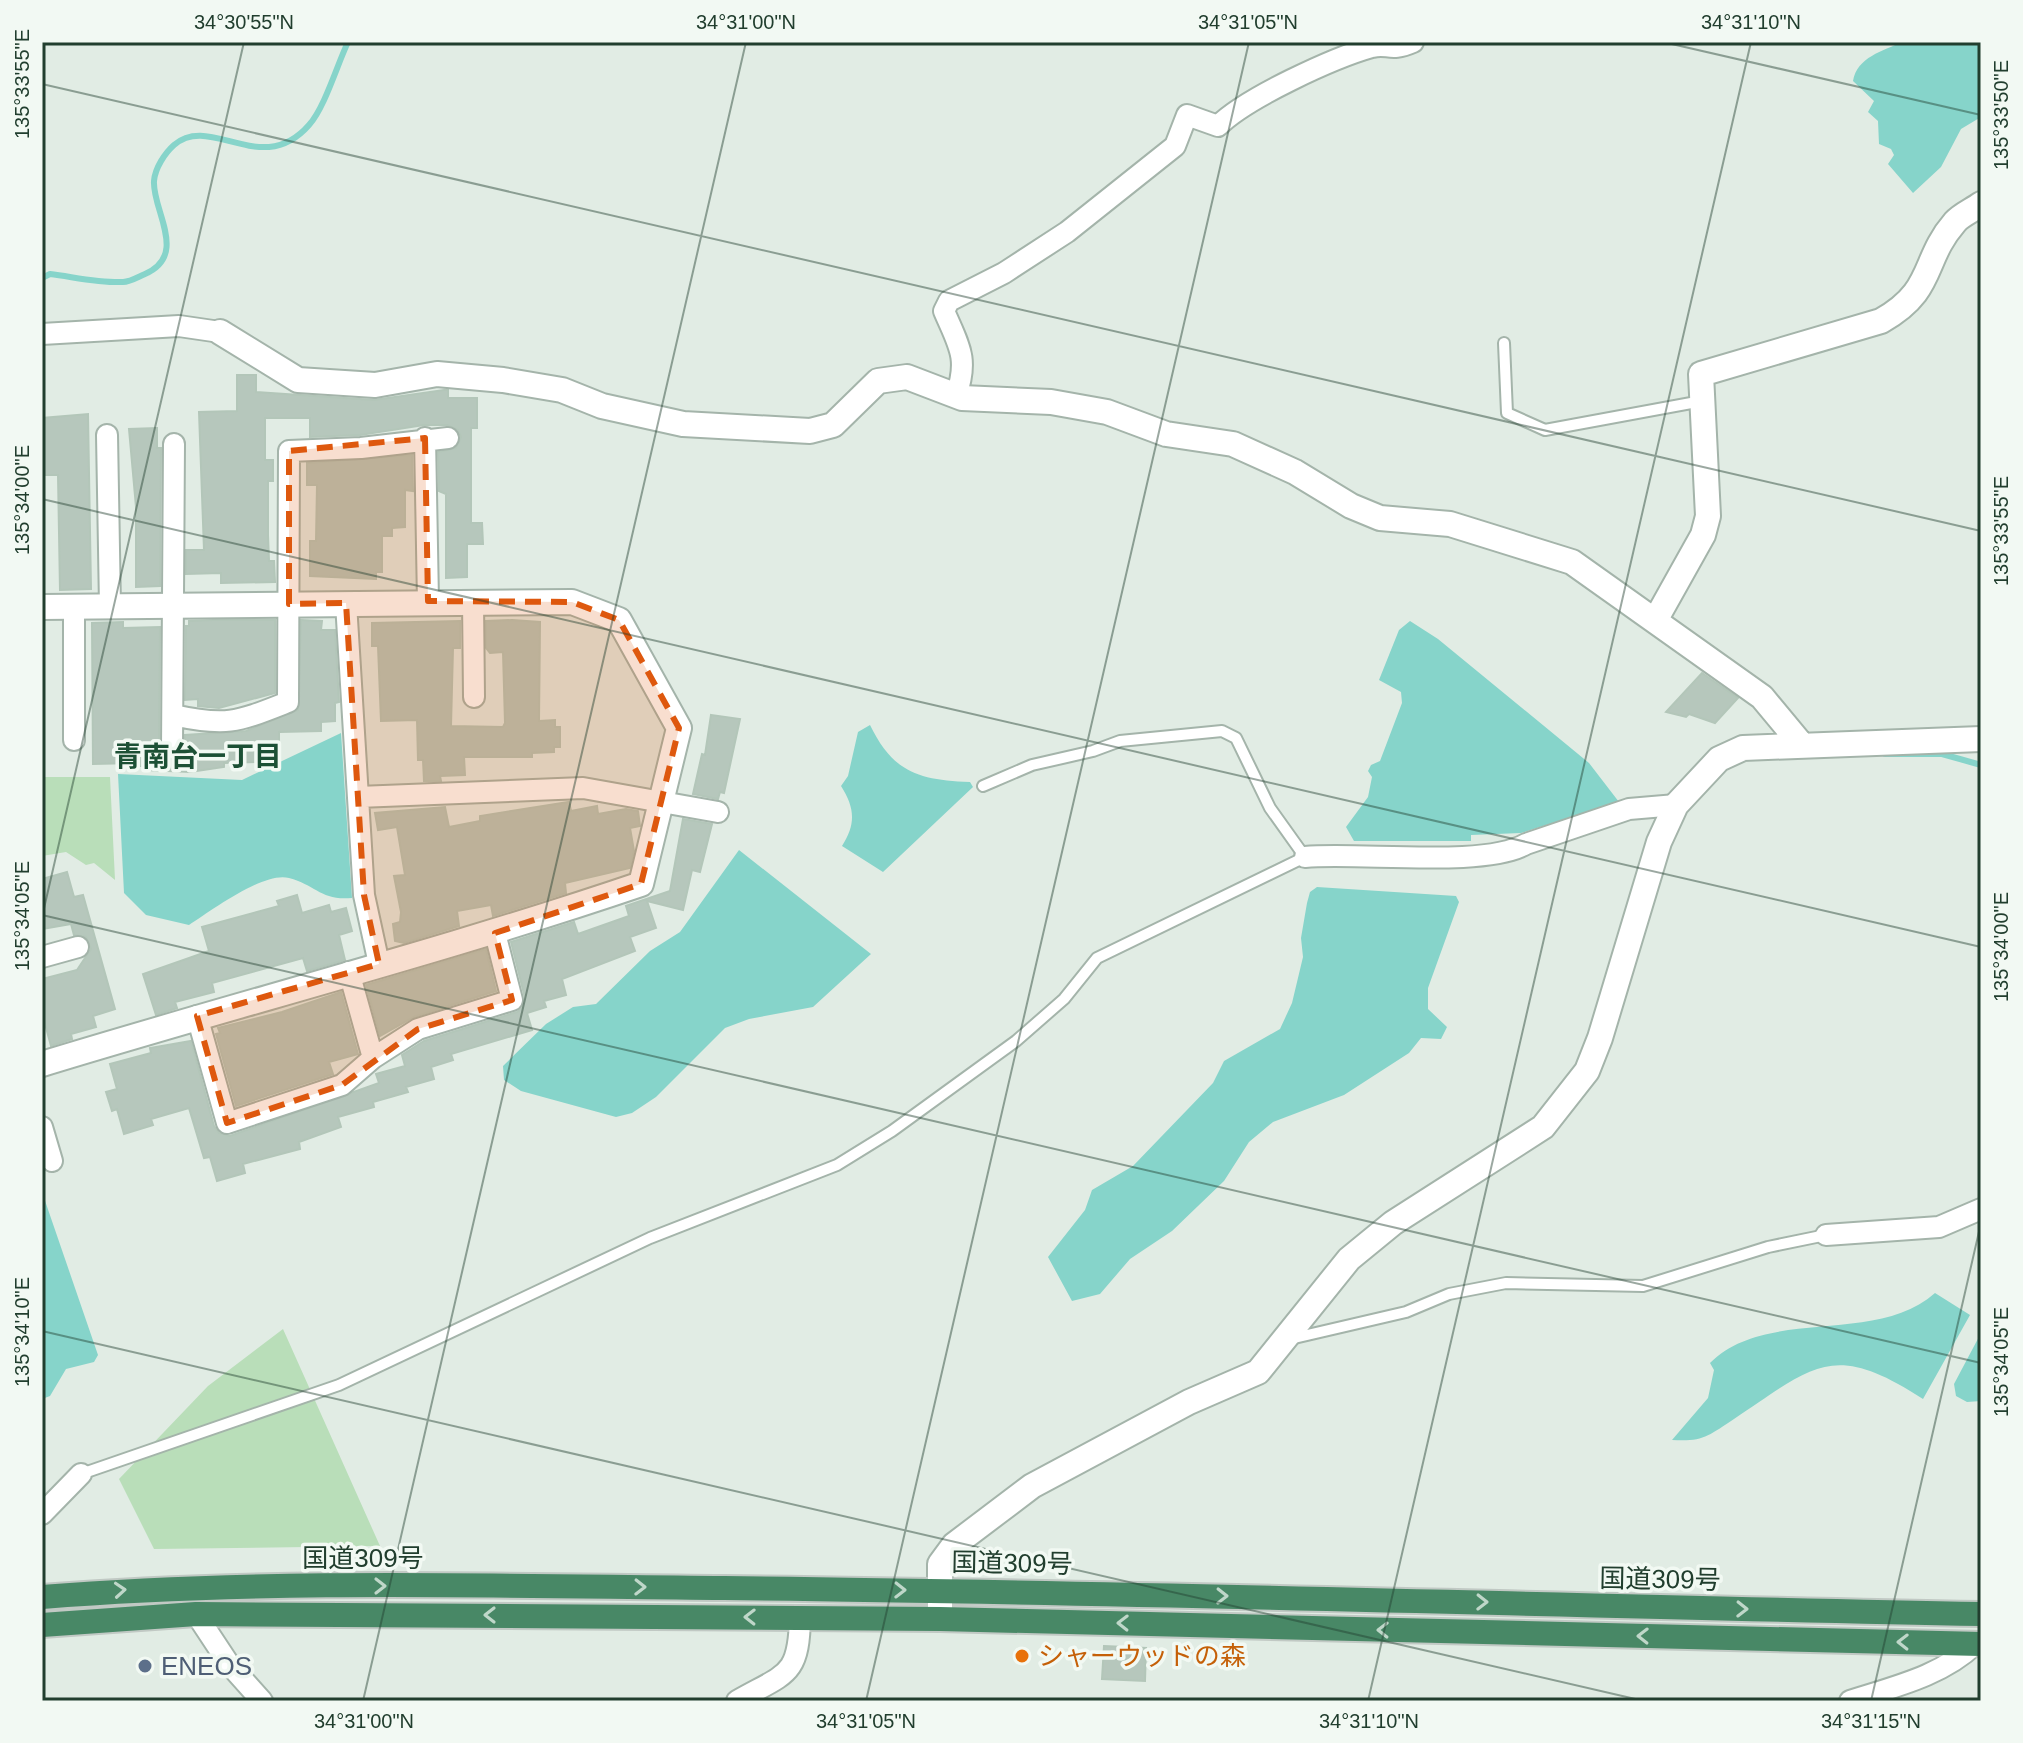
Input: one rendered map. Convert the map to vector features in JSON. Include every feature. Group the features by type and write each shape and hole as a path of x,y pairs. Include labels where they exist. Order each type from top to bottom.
{"highway":[{"name":"国道309号","path":"42,1597 173,1586 938,1590 1981,1614"},
{"path":"42,1625 196,1614 800,1617 1978,1644"}],"street":[{"path":"956,396 964,373 964,358 944,311 949,301 1004,273 1067,232 1175,146 1187,115 1218,126 1234,110 1343,58 1375,46 1394,50 1413,42"},
{"path":"1656,619 1703,535 1708,516 1701,374 1881,321 1916,295 1956,220 1981,204"},
{"path":"42,345 52,333 179,326 220,332 298,380 375,385 437,374 503,380 562,390 602,406 683,424 810,431 833,425 878,381 907,377 956,396 1051,402 1107,412 1166,434 1233,444 1295,472 1351,506 1380,518 1450,524 1572,562 1762,697 1801,744"},
{"path":"107,435 110,606"},
{"path":"425,438 428,601"},
{"path":"173,715 213,724 250,717 288,702 289,451 361,448 425,438 448,438"},
{"path":"172,748 174,444"},
{"path":"473,601 474,697"},
{"path":"42,607 572,602 619,620 679,728 641,884 495,933 349,972 42,1064"},
{"path":"346,603 364,895 379,964"},
{"path":"74,607 74,740"},
{"path":"940,1619 940,1564 954,1545 1021,1494 1178,1408 1258,1372 1288,1339 1349,1259 1393,1223 1543,1127 1575,1091 1600,1038 1659,842 1676,805 1719,759 1743,748 1981,739"},
{"path":"358,797 583,788 718,812"},
{"path":"1305,857 1512,852 1526,844 1629,809 1676,805"},
{"path":"197,1016 227,1123 342,1085 373,1058 418,1029 512,1000 495,933"},
{"path":"42,957 78,947"},
{"path":"349,972 373,1058"},
{"path":"42,1127 52,1161"},
{"path":"1826,1235 1939,1227 1981,1209"},
{"path":"42,1514 81,1474"},
{"path":"196,1614 229,1664 262,1701"},
{"path":"737,1701 783,1674 795,1662 800,1651 800,1617"},
{"path":"1850,1701 1916,1680 1961,1658 1978,1644"}],"lane":[{"path":"1504,343 1507,413 1545,430 1702,401"},
{"path":"81,1474 339,1385 650,1238 837,1165 892,1131 1016,1041 1064,999 1097,958 1305,857 1270,808 1236,738 1222,731 1120,741 1093,751 1032,765 983,786"},
{"path":"1288,1339 1406,1312 1449,1294 1506,1283 1643,1286 1768,1247 1826,1235"}],"highlighted area":[{"path":"425,438 428,601 572,602 619,620 679,728 641,884 495,933 512,1000 418,1029 342,1085 227,1123 197,1016 379,964 364,895 346,603 289,604 289,451"}],"green space":[{"path":"42,777 110,777 115,880 94,863 86,865 66,852 42,856"},
{"path":"283,1329 380,1546 154,1549 119,1479 208,1386"}],"water":[{"path":"1902,42 1981,42 1981,117 1961,129 1941,167 1913,193 1888,164 1894,155 1891,149 1879,144 1878,121 1868,112 1874,101 1853,81 1865,60"},
{"path":"1410,621 1438,639 1589,763 1619,802 1521,833 1471,835 1471,841 1354,841 1346,827 1368,797 1372,777 1368,771 1371,765 1380,761 1402,703 1401,692 1379,680 1399,630"},
{"path":"870,725 888,753 909,770 936,779 970,782 973,787 883,872 842,846 850,830 852,816 841,786 848,776 858,732"},
{"path":"341,733 352,898 333,897 298,881 278,877 252,886 189,925 146,915 124,893 118,774 242,780"},
{"path":"739,850 871,954 813,1007 749,1019 725,1028 656,1097 632,1113 616,1117 521,1091 504,1080 503,1066 546,1024 573,1007 596,1004 650,951 680,932"},
{"path":"1317,887 1456,896 1459,902 1428,988 1428,1009 1447,1027 1441,1039 1421,1038 1409,1053 1344,1095 1273,1122 1249,1142 1224,1181 1172,1231 1130,1259 1100,1294 1072,1301 1048,1257 1085,1210 1092,1190 1133,1166 1213,1083 1224,1061 1280,1029 1292,1003 1303,957 1301,938 1307,903 1310,892"},
{"path":"42,1192 98,1355 94,1362 66,1369 50,1396 42,1399"},
{"path":"1935,1293 1970,1315 1923,1399 1866,1370 1844,1365 1824,1367 1784,1385 1711,1434 1698,1439 1672,1440 1708,1398 1714,1370 1710,1363 1734,1346 1761,1335 1883,1318 1911,1309"},
{"path":"1981,1333 1981,1401 1967,1402 1956,1396 1954,1384"}],"building":[{"path":"237,375 256,375 256,392 374,400 448,390 448,398 477,398 477,428 471,428 471,523 482,523 483,544 467,544 467,577 446,578 446,494 439,491 438,452 456,448 461,437 458,430 447,425 424,425 360,435 310,437 310,418 265,418 265,460 273,460 273,481 268,481 268,535 269,561 274,561 275,582 221,583 221,573 186,574 186,550 204,550 199,412 237,411"},
{"path":"88,414 91,589 60,590 58,475 42,475 42,418"},
{"path":"157,428 157,448 161,448 160,586 136,587 136,507 129,429"},
{"path":"412,455 413,491 405,490 405,527 392,528 392,536 382,536 382,572 376,572 376,579 310,576 310,541 316,541 317,485 307,485 307,463"},
{"path":"275,620 275,693 219,708 198,706 198,699 185,700 186,626 189,626 189,621"},
{"path":"301,620 322,621 321,630 335,630 339,702 335,703 335,721 321,722 321,731 279,732 279,752 258,752 258,762 224,763 224,767 190,772 146,770 146,766 135,766 135,763 93,764 92,623 123,622 123,628 160,627 159,748 165,759 173,761 184,754 185,735 246,731 298,710"},
{"path":"460,621 460,648 453,648 451,726 503,727 503,652 490,653 486,648 486,621 540,622 539,721 555,720 555,727 560,727 560,747 554,747 554,752 532,753 532,757 464,757 465,775 440,776 441,781 424,781 423,760 418,760 417,720 381,721 378,646 372,646 372,623"},
{"path":"1702,673 1738,698 1715,723 1689,714 1686,717 1666,712"},
{"path":"711,715 740,719 724,793 720,792 718,799 693,794 702,754 705,755"},
{"path":"569,802 571,811 597,806 598,814 626,809 638,811 640,826 630,828 634,851 630,868 565,883 566,893 493,916 491,905 457,911 459,926 404,943 395,941 393,924 400,922 401,912 394,876 405,875 397,827 378,830 375,813 445,807 449,827 480,821 480,816"},
{"path":"683,819 712,824 700,872 692,870 683,910 647,901 656,928 630,937 635,951 562,979 566,995 544,1001 546,1007 527,1013 532,1030 451,1054 453,1060 431,1067 434,1079 406,1087 408,1092 373,1102 374,1107 338,1117 341,1127 299,1142 300,1149 243,1164 245,1173 217,1181 210,1157 204,1158 189,1108 151,1119 153,1125 124,1134 117,1109 112,1111 106,1092 117,1089 110,1064 151,1053 150,1048 191,1041 214,1126 219,1133 230,1136 379,1083 376,1074 405,1066 402,1055 424,1041 517,1012 525,998 511,942 574,922 578,934 629,916 626,906 670,891"},
{"path":"67,872 74,897 83,895 115,1009 93,1016 96,1027 71,1034 72,1039 51,1046 42,1013 42,979 77,970 91,949 86,937 74,935 71,924 42,929 42,879"},
{"path":"297,895 302,913 329,905 331,912 346,908 352,931 339,935 345,960 307,971 303,958 212,983 214,992 175,1002 177,1008 156,1015 143,974 209,951 202,927 279,906 277,901"},
{"path":"486,949 496,991 414,1017 380,1036 366,985"},
{"path":"341,992 358,1054 329,1062 333,1074 236,1106 216,1034 220,1033 218,1028 282,1012"},
{"path":"1104,1646 1146,1648 1145,1681 1102,1679"}],"waterway":[{"path":"42,278 50,274 126,282 158,266 165,256 167,244 154,181 158,166 167,152 188,137 204,136 255,147 273,146 291,140 315,117 348,42"},
{"path":"1885,754 1942,754 1981,765"}],"place":[{"name":"シャーウッドの森","path":"1022,1656"},
{"name":"ENEOS","path":"145,1666"}],"district":[{"name":"青南台一丁目","path":"198,756"}]}
